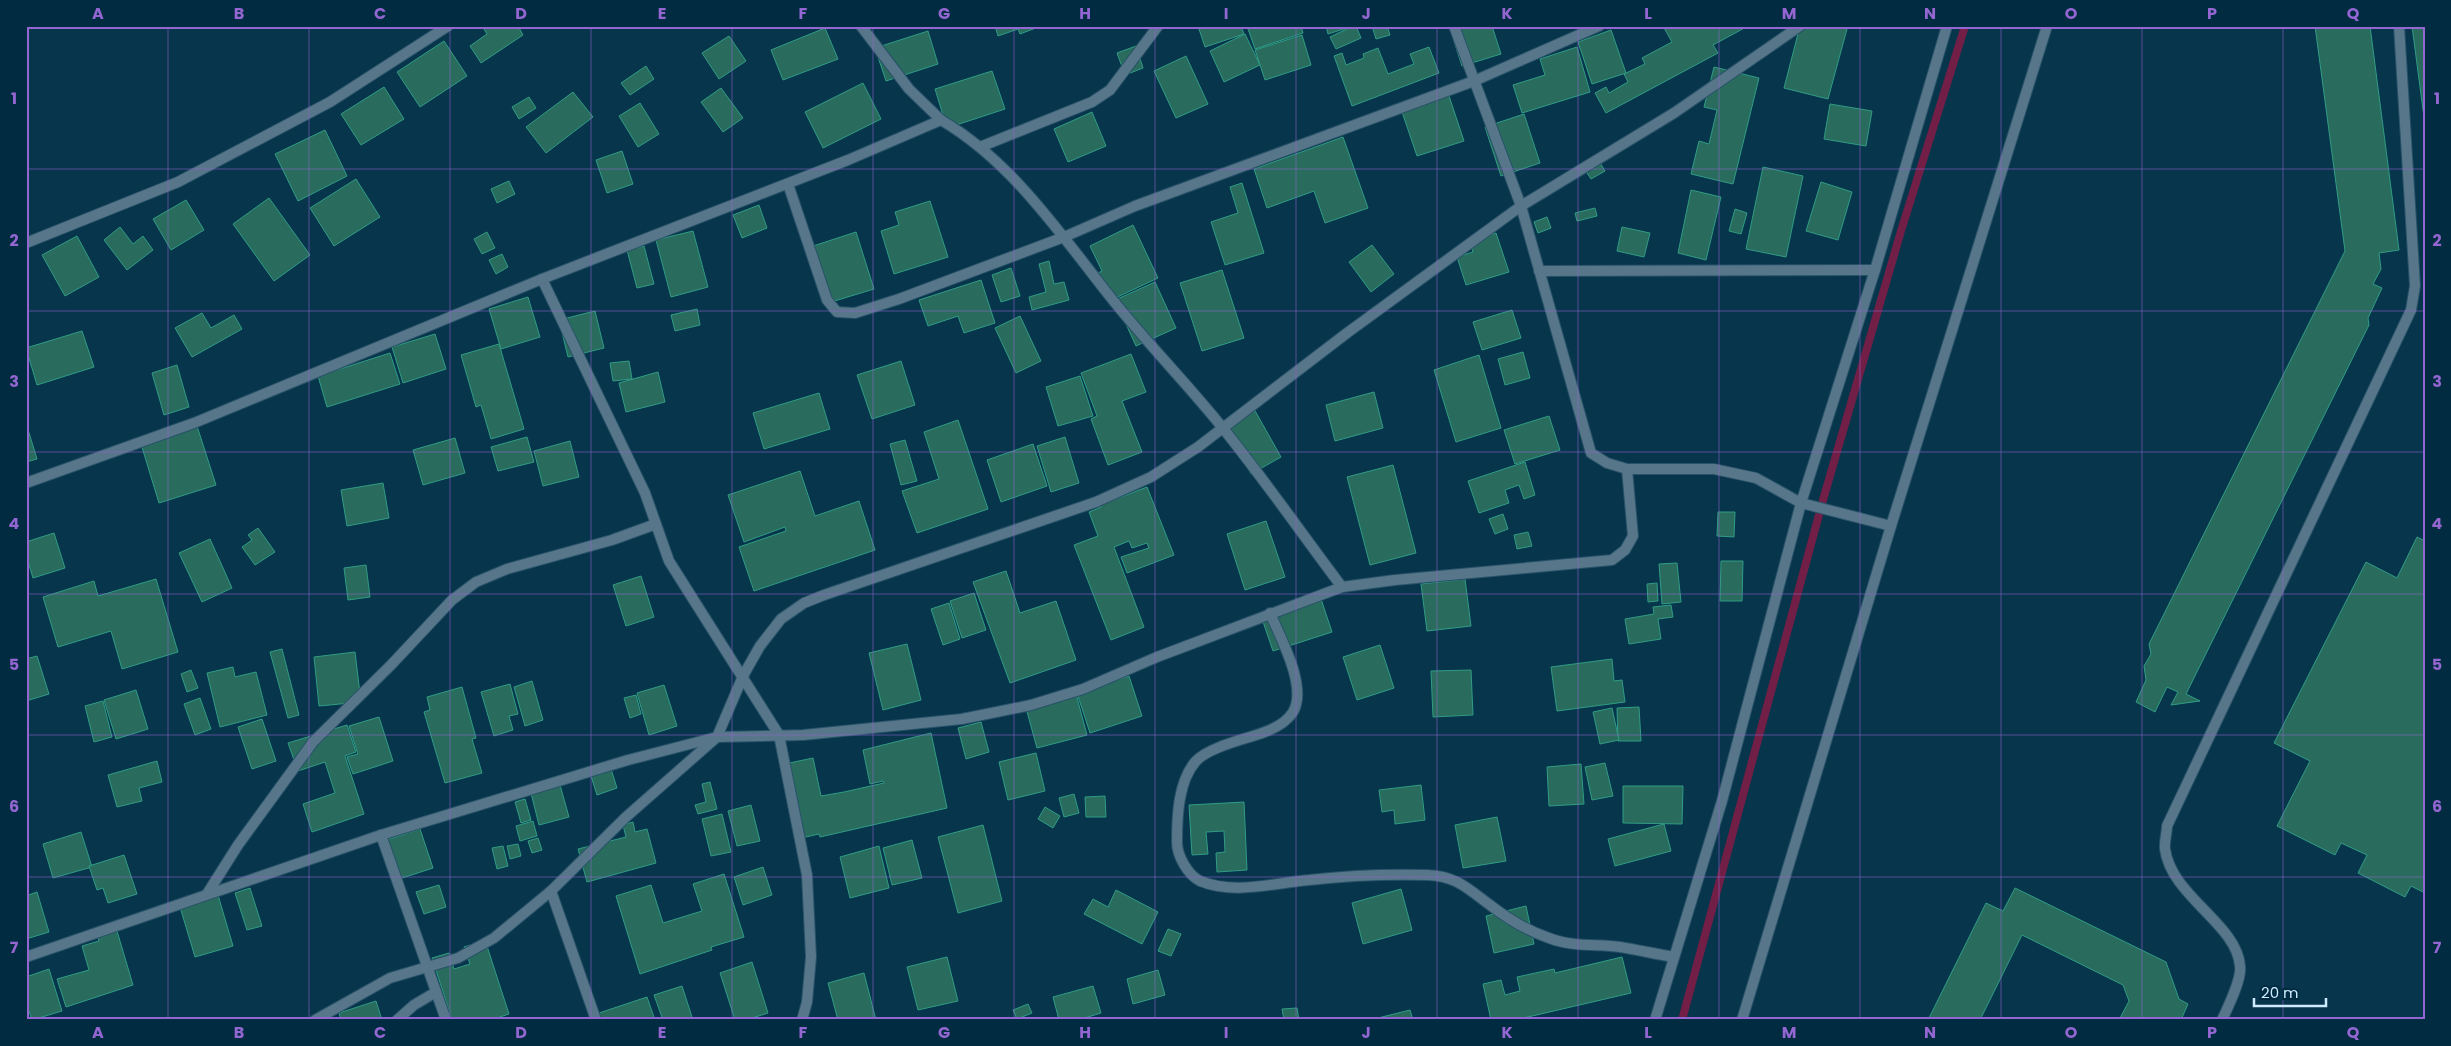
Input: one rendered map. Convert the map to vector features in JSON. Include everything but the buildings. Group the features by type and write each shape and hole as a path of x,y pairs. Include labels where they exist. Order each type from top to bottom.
{"street":[{"path":"26,243 178,182 330,102 448,26"},
{"path":"861,26 909,89 941,120 980,147 1064,237 1109,295 1222,427 1342,587"},
{"path":"980,147 1092,102 1110,90 1158,26"},
{"path":"1454,26 1520,206 1591,452 1607,463 1627,469 1714,469 1756,478 1801,503 1891,526"},
{"path":"788,184 827,300 832,308 845,314 899,299 1064,237 1134,206 1474,81 1599,26"},
{"path":"315,1020 390,978 458,958 494,938 551,891 626,817 717,737 743,676 760,646 781,619 804,603 824,594 1096,502 1151,478 1198,447 1222,427 1520,206 1674,113 1800,26"},
{"path":"1655,1020 1722,801 1801,503 1875,270 1947,26"},
{"path":"1742,1020 1891,526 2047,26"},
{"path":"2222,1020 2231,1000 2241,967 2233,944 2181,885 2169,864 2165,848 2168,826 2411,310 2420,285 2399,26"},
{"path":"26,483 194,423 542,279 788,184 941,120"},
{"path":"1539,272 1875,270"},
{"path":"542,279 645,493 669,561 780,735 807,875 810,957 807,1002 802,1020"},
{"path":"26,957 381,835 628,760 717,737 874,729 962,719 1030,705 1083,689 1157,657 1342,587 1423,577 1612,560 1624,550 1632,536 1627,469"},
{"path":"206,894 238,845 313,742 391,665 452,600 476,582 507,569 612,540 656,524"},
{"path":"1270,613 1292,664 1298,697 1292,713 1277,727 1261,734 1229,743 1196,761 1186,778 1178,808 1177,846 1184,865 1198,880 1221,887 1246,888 1309,880 1428,875 1451,878 1472,889 1489,905 1517,924 1549,938 1575,945 1619,947 1674,957"},
{"path":"381,835 446,1020"},
{"path":"551,891 596,1020"},
{"path":"397,1020 414,1005 436,992"}],"waterway":[{"path":"1682,1020 1823,500 1901,231 1965,26"}]}
